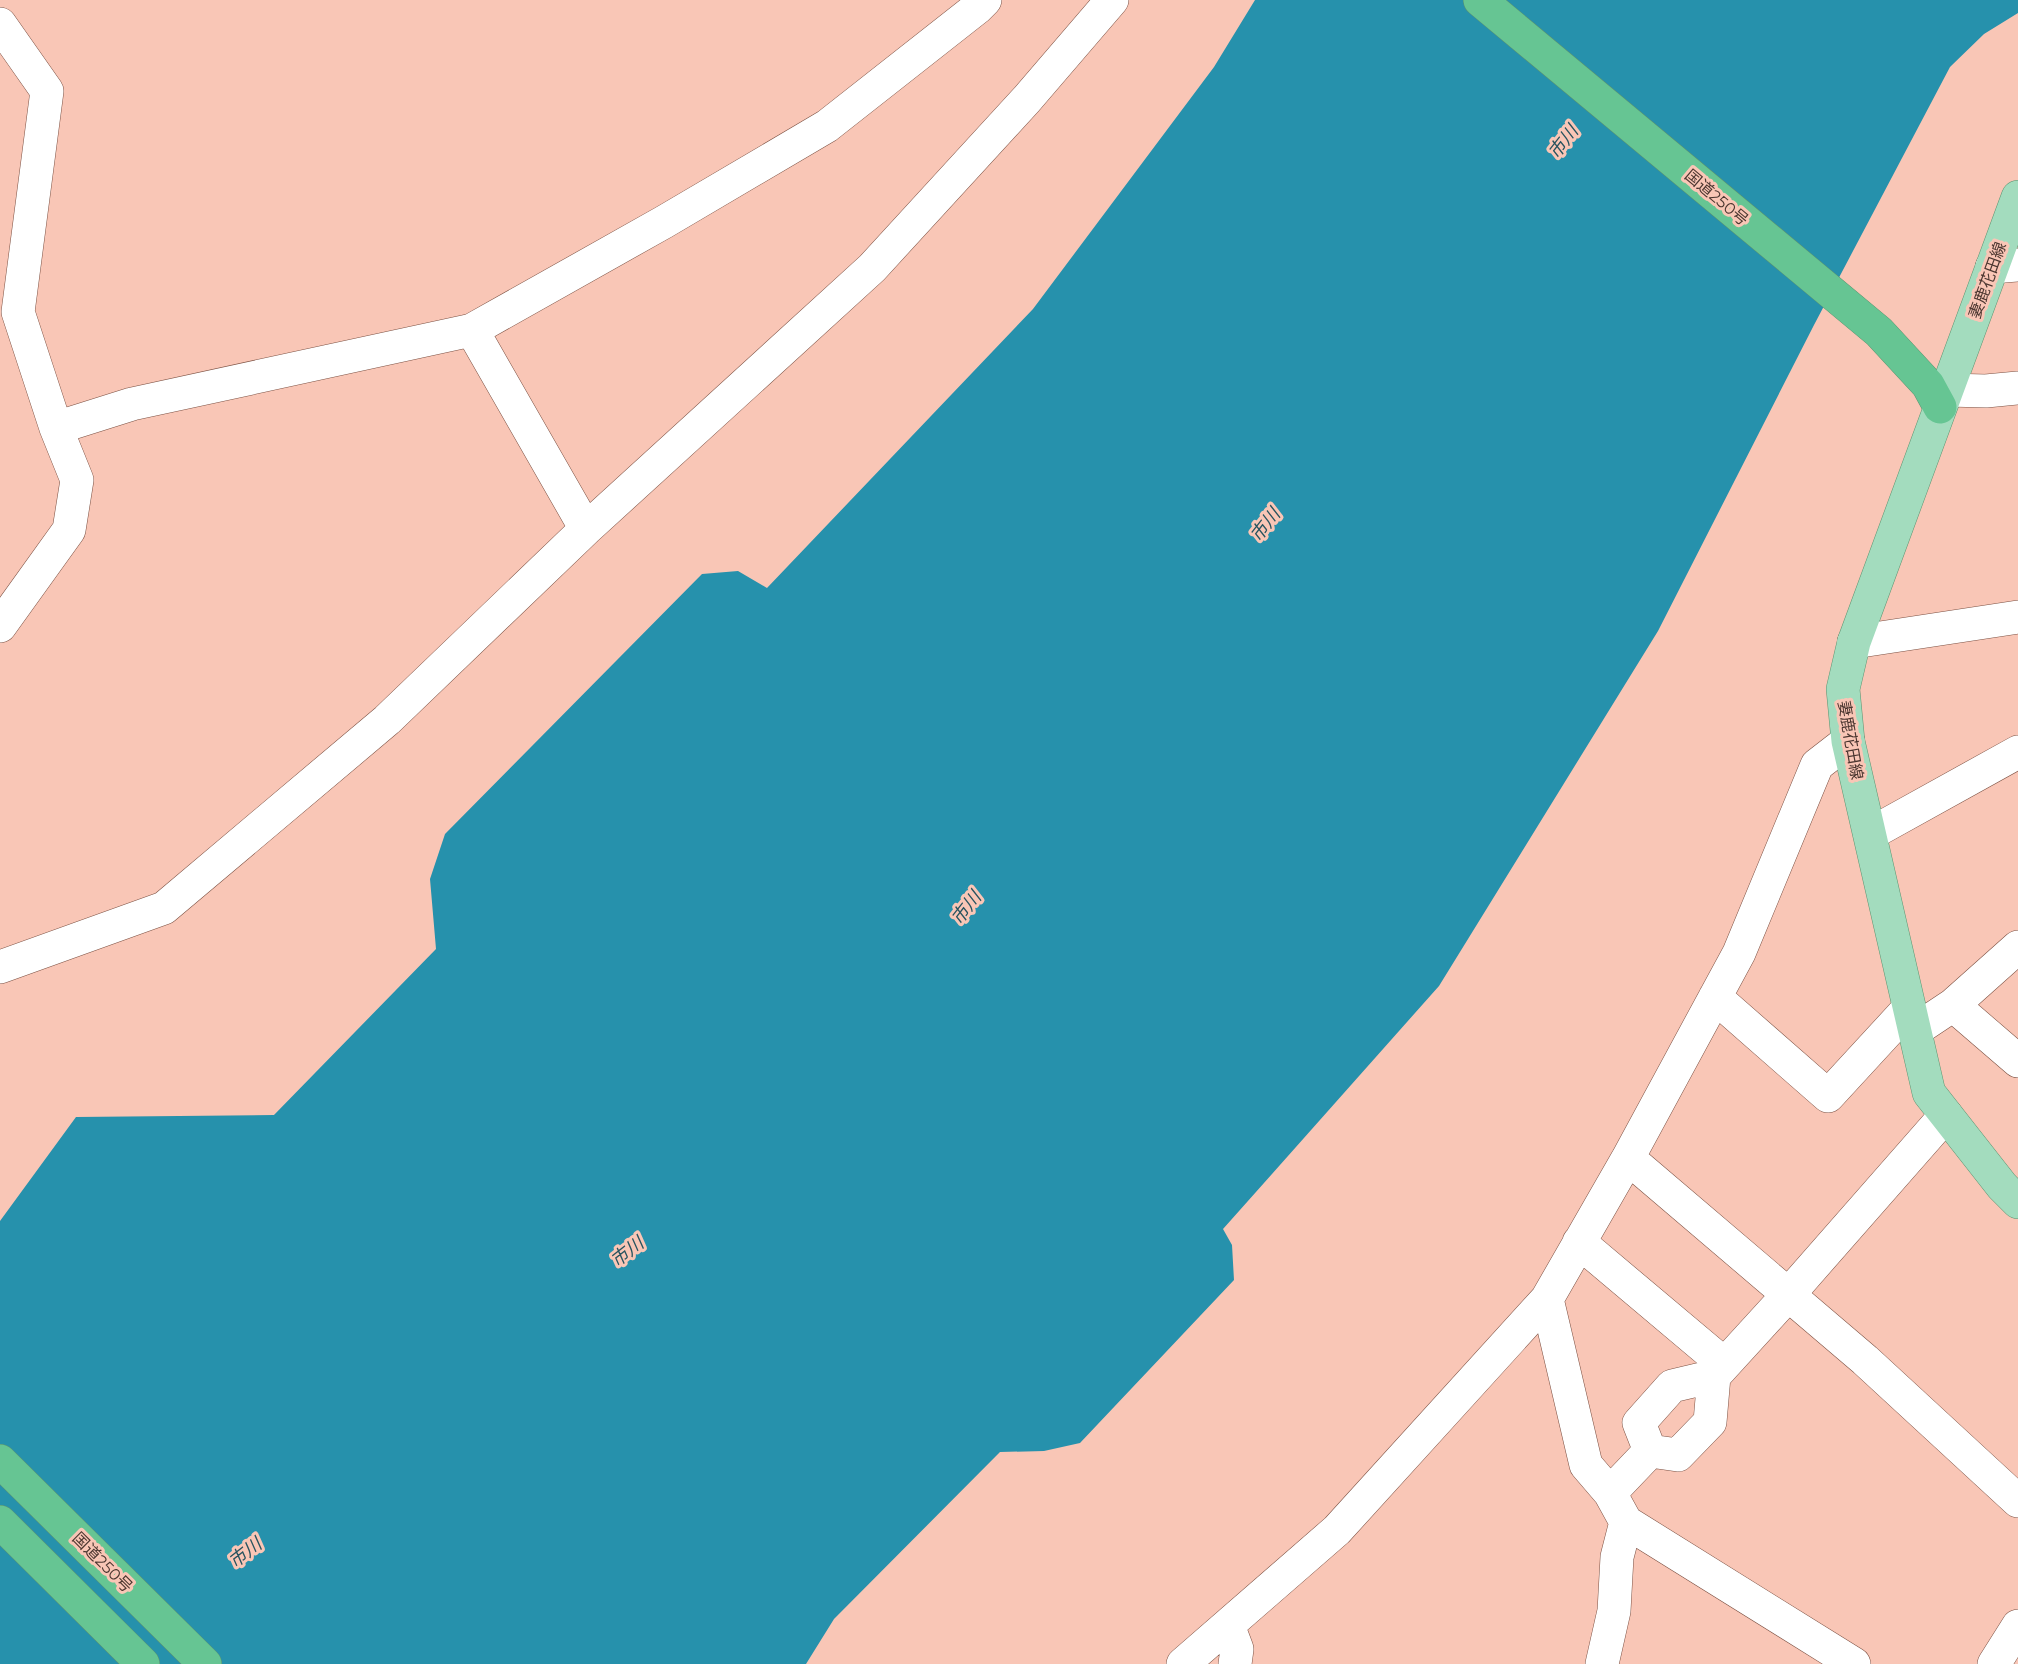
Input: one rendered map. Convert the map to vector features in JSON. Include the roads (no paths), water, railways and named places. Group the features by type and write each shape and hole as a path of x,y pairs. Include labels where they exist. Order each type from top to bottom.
{"highway":[{"name":"国道250号","path":"1480,0 1879,332 1943,399"},
{"name":"国道250号","path":"0,1461 205,1664"},
{"path":"0,1522 143,1664"}],"main road":[{"name":"妻鹿花田線","path":"2018,197 2005,266 1943,399 1854,642 1843,689 1848,741 1929,1093 2002,1186 2018,1202"}],"street":[{"path":"56,428 132,404 472,330 664,222 827,126 985,0"},
{"path":"0,967 164,908 387,720 586,529 872,268 1027,99 1112,0"},
{"path":"0,24 47,91 18,312 56,428 76,480 69,530 0,626"},
{"path":"472,330 586,529"},
{"path":"1943,399 2018,388"},
{"path":"1854,642 2018,617"},
{"path":"1183,1664 1337,1530 1546,1299 1628,1158 1739,953 1817,765 1848,741"},
{"path":"1870,834 2018,752"},
{"path":"1715,997 1828,1096 1912,1019 1953,1005 2018,946"},
{"path":"1953,1005 2018,1061"},
{"path":"1650,1451 1639,1423 1672,1386 1719,1370 1946,1115"},
{"path":"1628,1158 1864,1360 2018,1501"},
{"path":"1579,1242 1719,1370"},
{"path":"1546,1299 1586,1465 1610,1493 1626,1522 1854,1664"},
{"path":"1650,1451 1678,1455 1710,1422 1719,1370"},
{"path":"1610,1493 1650,1451"},
{"path":"1602,1664 1614,1611 1617,1557 1626,1522"},
{"path":"1227,1625 1237,1649 1235,1664"},
{"path":"1994,1664 2018,1626"}],"water":[{"name":"市川","path":"1255,0 2018,0 2018,13 1984,34 1950,67 1814,325 1658,631 1439,986 1223,1229 1232,1245 1234,1280 1080,1443 1044,1451 1000,1452 834,1619 806,1664 0,1664 0,1221 76,1117 274,1115 436,949 430,879 445,834 702,574 738,571 767,588 1033,309 1214,67"}]}
